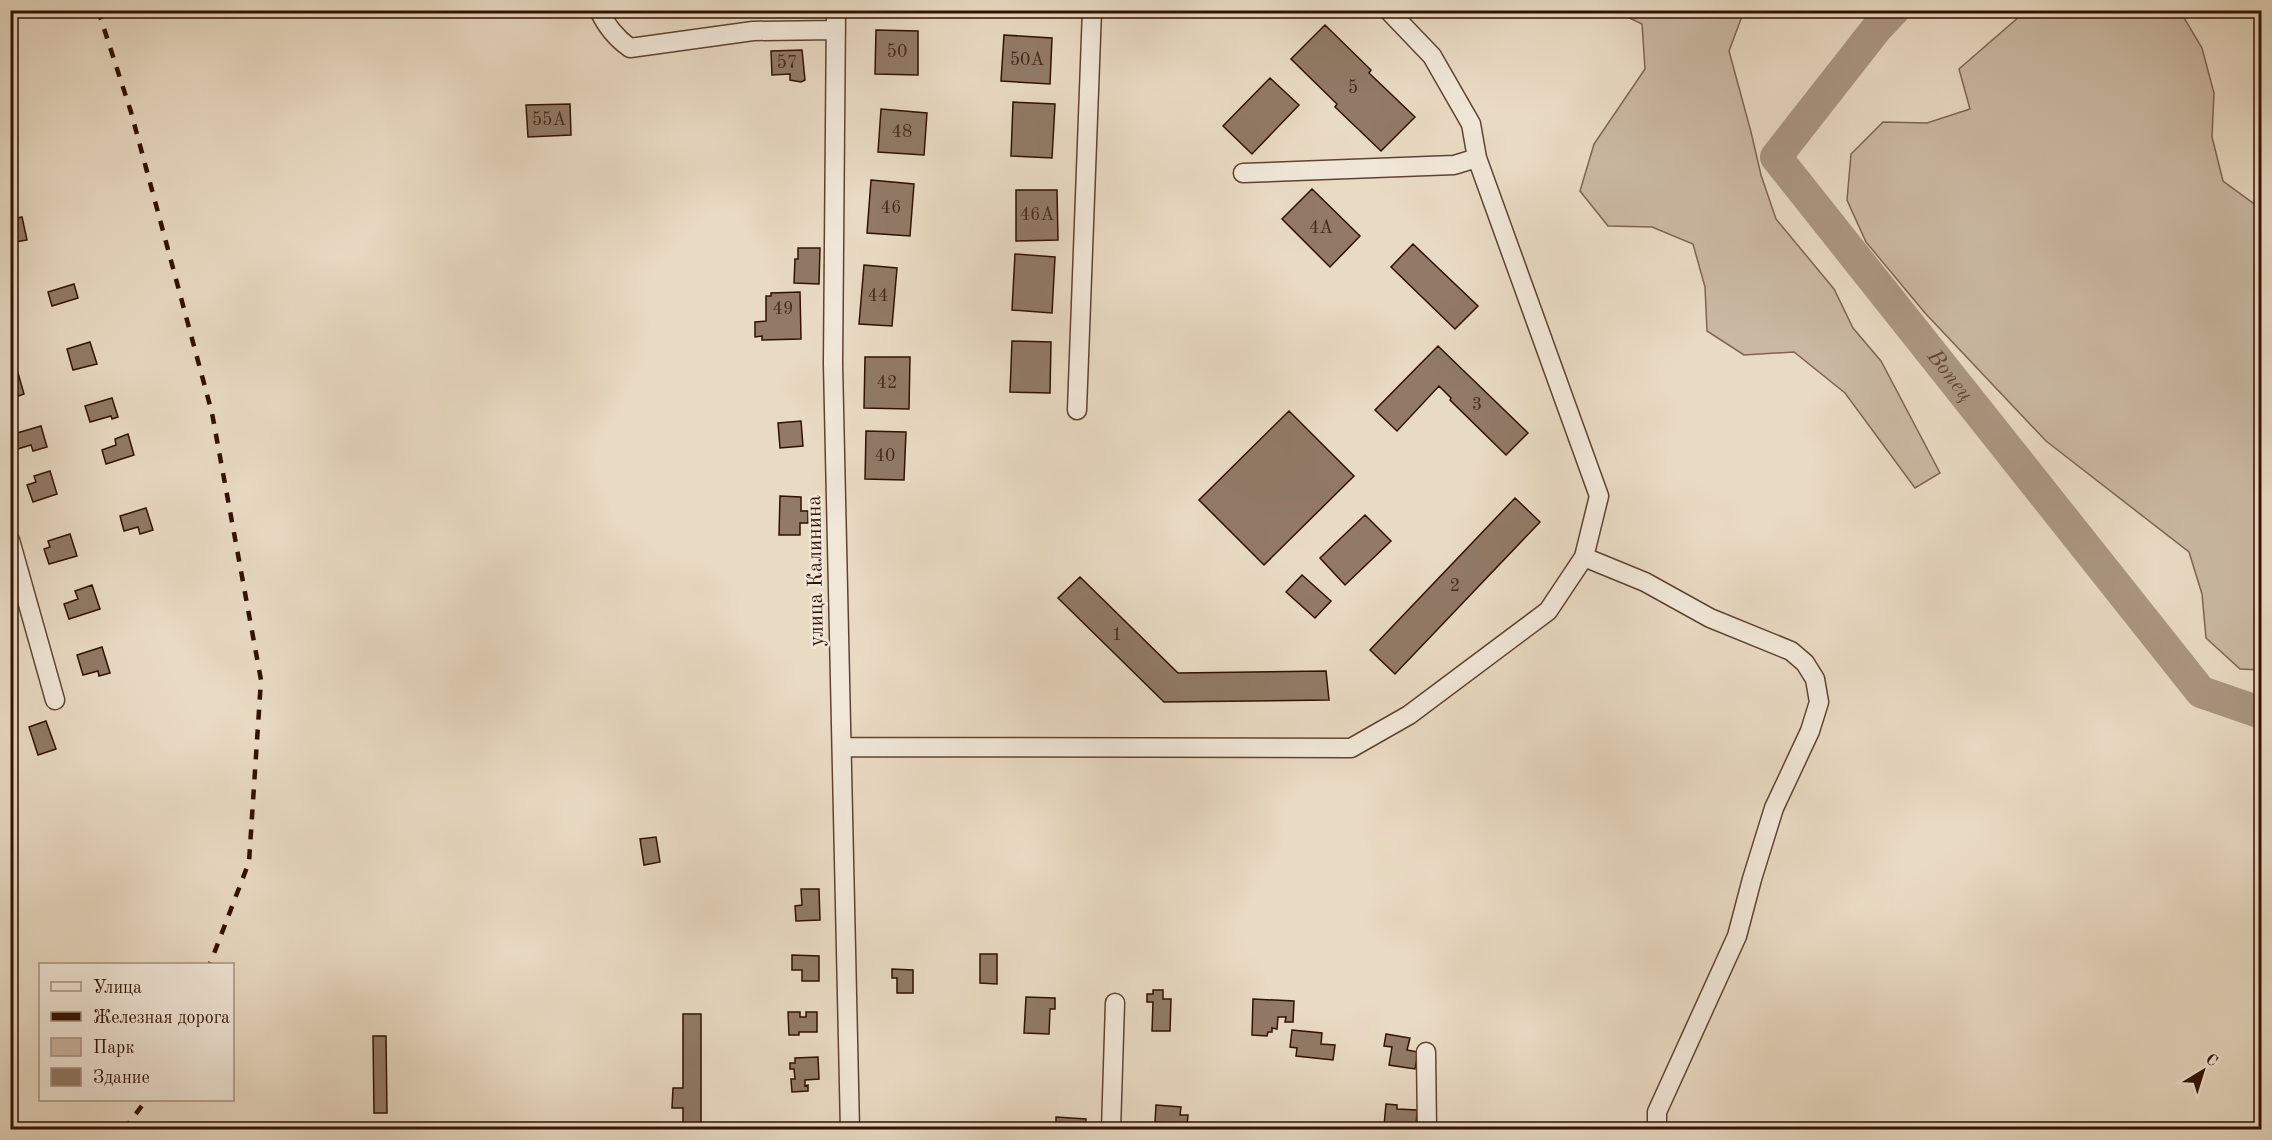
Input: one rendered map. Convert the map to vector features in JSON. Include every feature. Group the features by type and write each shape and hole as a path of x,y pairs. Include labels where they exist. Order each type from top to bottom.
{"street":[{"path":"599,10 604,22 612,32 630,48 753,32 836,30"},
{"name":"улица Калинина","path":"836,10 833,364 850,1130"},
{"path":"1077,410 1092,10"},
{"path":"843,747 1352,748 1409,715 1548,611 1584,556 1599,496 1478,158 1470,124 1432,56 1388,10"},
{"path":"1243,173 1454,165 1478,158"},
{"path":"10,540 55,700"},
{"path":"1584,556 1645,582 1710,618 1791,651 1805,663 1815,679 1819,702 1810,731 1774,808 1737,936 1658,1112 1657,1130"},
{"path":"1111,1130 1115,1003"},
{"path":"1426,1052 1426,1130"}],"green space":[{"path":"2027,10 2180,11 2202,48 2214,93 2212,137 2223,181 2261,209 2261,670 2240,669 2206,638 2202,594 2189,552 2046,441 1925,313 1866,242 1847,200 1851,154 1883,122 1927,123 1970,109 1959,69"},
{"path":"1615,11 1744,11 1729,51 1761,175 1776,219 1834,289 1853,328 1881,361 1940,473 1915,488 1845,393 1794,352 1744,355 1707,331 1705,287 1693,244 1652,227 1608,226 1580,191 1594,144 1645,69 1642,24"}],"building":[{"path":"1325,25 1371,70 1369,73 1415,117 1381,151 1335,107 1337,104 1291,59"},
{"path":"876,30 918,31 918,75 875,74"},
{"path":"1004,35 1052,38 1050,84 1001,81"},
{"path":"802,50 805,80 801,82 790,80 790,74 772,75 771,51"},
{"path":"1270,78 1299,105 1252,154 1223,126"},
{"path":"1013,102 1055,104 1052,158 1011,156"},
{"path":"570,104 571,135 528,137 526,105"},
{"path":"881,109 927,113 924,155 878,152"},
{"path":"871,180 914,184 910,236 867,233"},
{"path":"1312,189 1360,236 1330,267 1282,219"},
{"path":"1016,190 1057,190 1058,240 1016,241"},
{"path":"22,217 27,240 10,243 10,220"},
{"path":"1413,244 1478,306 1455,329 1391,267"},
{"path":"798,248 820,248 819,284 794,283"},
{"path":"1015,254 1055,257 1052,313 1012,310"},
{"path":"864,265 897,268 892,326 859,324"},
{"path":"74,284 78,298 52,306 48,292"},
{"path":"800,292 801,339 762,340 762,336 755,337 755,322 766,321 766,296 771,296 771,293"},
{"path":"1012,341 1051,342 1050,393 1010,392"},
{"path":"90,342 97,364 73,370 67,349"},
{"path":"1438,346 1528,433 1506,455 1450,400 1451,398 1439,386 1397,431 1375,410"},
{"path":"865,357 910,357 909,409 864,408"},
{"path":"18,373 24,394 10,399 10,375"},
{"path":"112,398 118,417 112,419 111,416 90,422 85,406"},
{"path":"1289,411 1354,476 1264,565 1199,500"},
{"path":"801,421 803,446 780,448 778,423"},
{"path":"41,426 47,447 33,451 31,445 14,450 10,435"},
{"path":"866,431 906,432 904,480 865,479"},
{"path":"128,434 134,455 106,464 102,450 116,445 115,439"},
{"path":"50,471 57,494 33,502 27,485 36,482 34,476"},
{"path":"780,496 801,497 801,511 808,511 808,523 800,523 800,535 779,535"},
{"path":"1515,498 1540,522 1395,674 1370,650"},
{"path":"146,508 153,530 140,534 138,527 124,531 120,516"},
{"path":"1365,515 1391,541 1345,585 1320,558"},
{"path":"70,534 77,556 49,564 44,549 50,547 48,541"},
{"path":"1302,575 1331,601 1315,618 1286,592"},
{"path":"1080,577 1178,673 1326,671 1329,700 1164,702 1058,598"},
{"path":"92,585 100,609 69,619 64,604 78,599 75,591"},
{"path":"102,647 110,673 99,676 98,671 83,675 77,655"},
{"path":"46,721 56,749 38,755 29,727"},
{"path":"656,837 660,862 644,865 640,839"},
{"path":"801,889 819,889 820,920 796,921 795,906 802,905"},
{"path":"980,954 997,954 997,984 980,983"},
{"path":"792,955 819,956 819,981 802,981 802,970 792,970"},
{"path":"892,969 913,970 913,993 897,993 897,978 892,978"},
{"path":"1153,990 1163,990 1163,999 1171,999 1170,1031 1152,1031 1153,1002 1147,1002 1147,994 1153,994"},
{"path":"1026,997 1055,998 1055,1009 1050,1009 1049,1034 1024,1033"},
{"path":"1253,999 1294,1001 1293,1022 1285,1022 1286,1017 1278,1017 1277,1029 1272,1028 1272,1032 1268,1032 1267,1036 1252,1035"},
{"path":"788,1012 800,1012 800,1017 806,1017 806,1012 817,1012 817,1032 799,1032 799,1035 789,1035"},
{"path":"683,1014 701,1014 701,1130 683,1130 683,1108 672,1108 673,1088 683,1088"},
{"path":"1292,1030 1322,1033 1321,1044 1335,1045 1333,1060 1296,1056 1297,1048 1290,1047"},
{"path":"1386,1034 1410,1038 1407,1050 1418,1052 1415,1069 1389,1065 1392,1047 1384,1046"},
{"path":"373,1036 386,1036 387,1113 374,1113"},
{"path":"818,1057 819,1079 805,1080 808,1091 792,1092 791,1079 795,1079 794,1069 790,1069 790,1063 795,1063 795,1058"},
{"path":"1386,1104 1397,1105 1397,1109 1417,1110 1416,1127 1410,1126 1410,1130 1392,1130 1392,1126 1384,1125"},
{"path":"1156,1105 1181,1107 1180,1115 1188,1115 1187,1125 1155,1122"},
{"path":"1056,1117 1086,1119 1085,1130 1056,1130"},
{"path":"799,1123 818,1124 818,1130 798,1130"},
{"path":"878,1125 894,1125 894,1130 878,1130"}],"waterway":[{"name":"Вопец","path":"1894,10 1877,28 1776,157 2201,692 2262,713"}],"railway":[{"path":"98,10 131,112 212,413 261,680 249,862 210,963"},
{"path":"124,1130 145,1101"}]}
